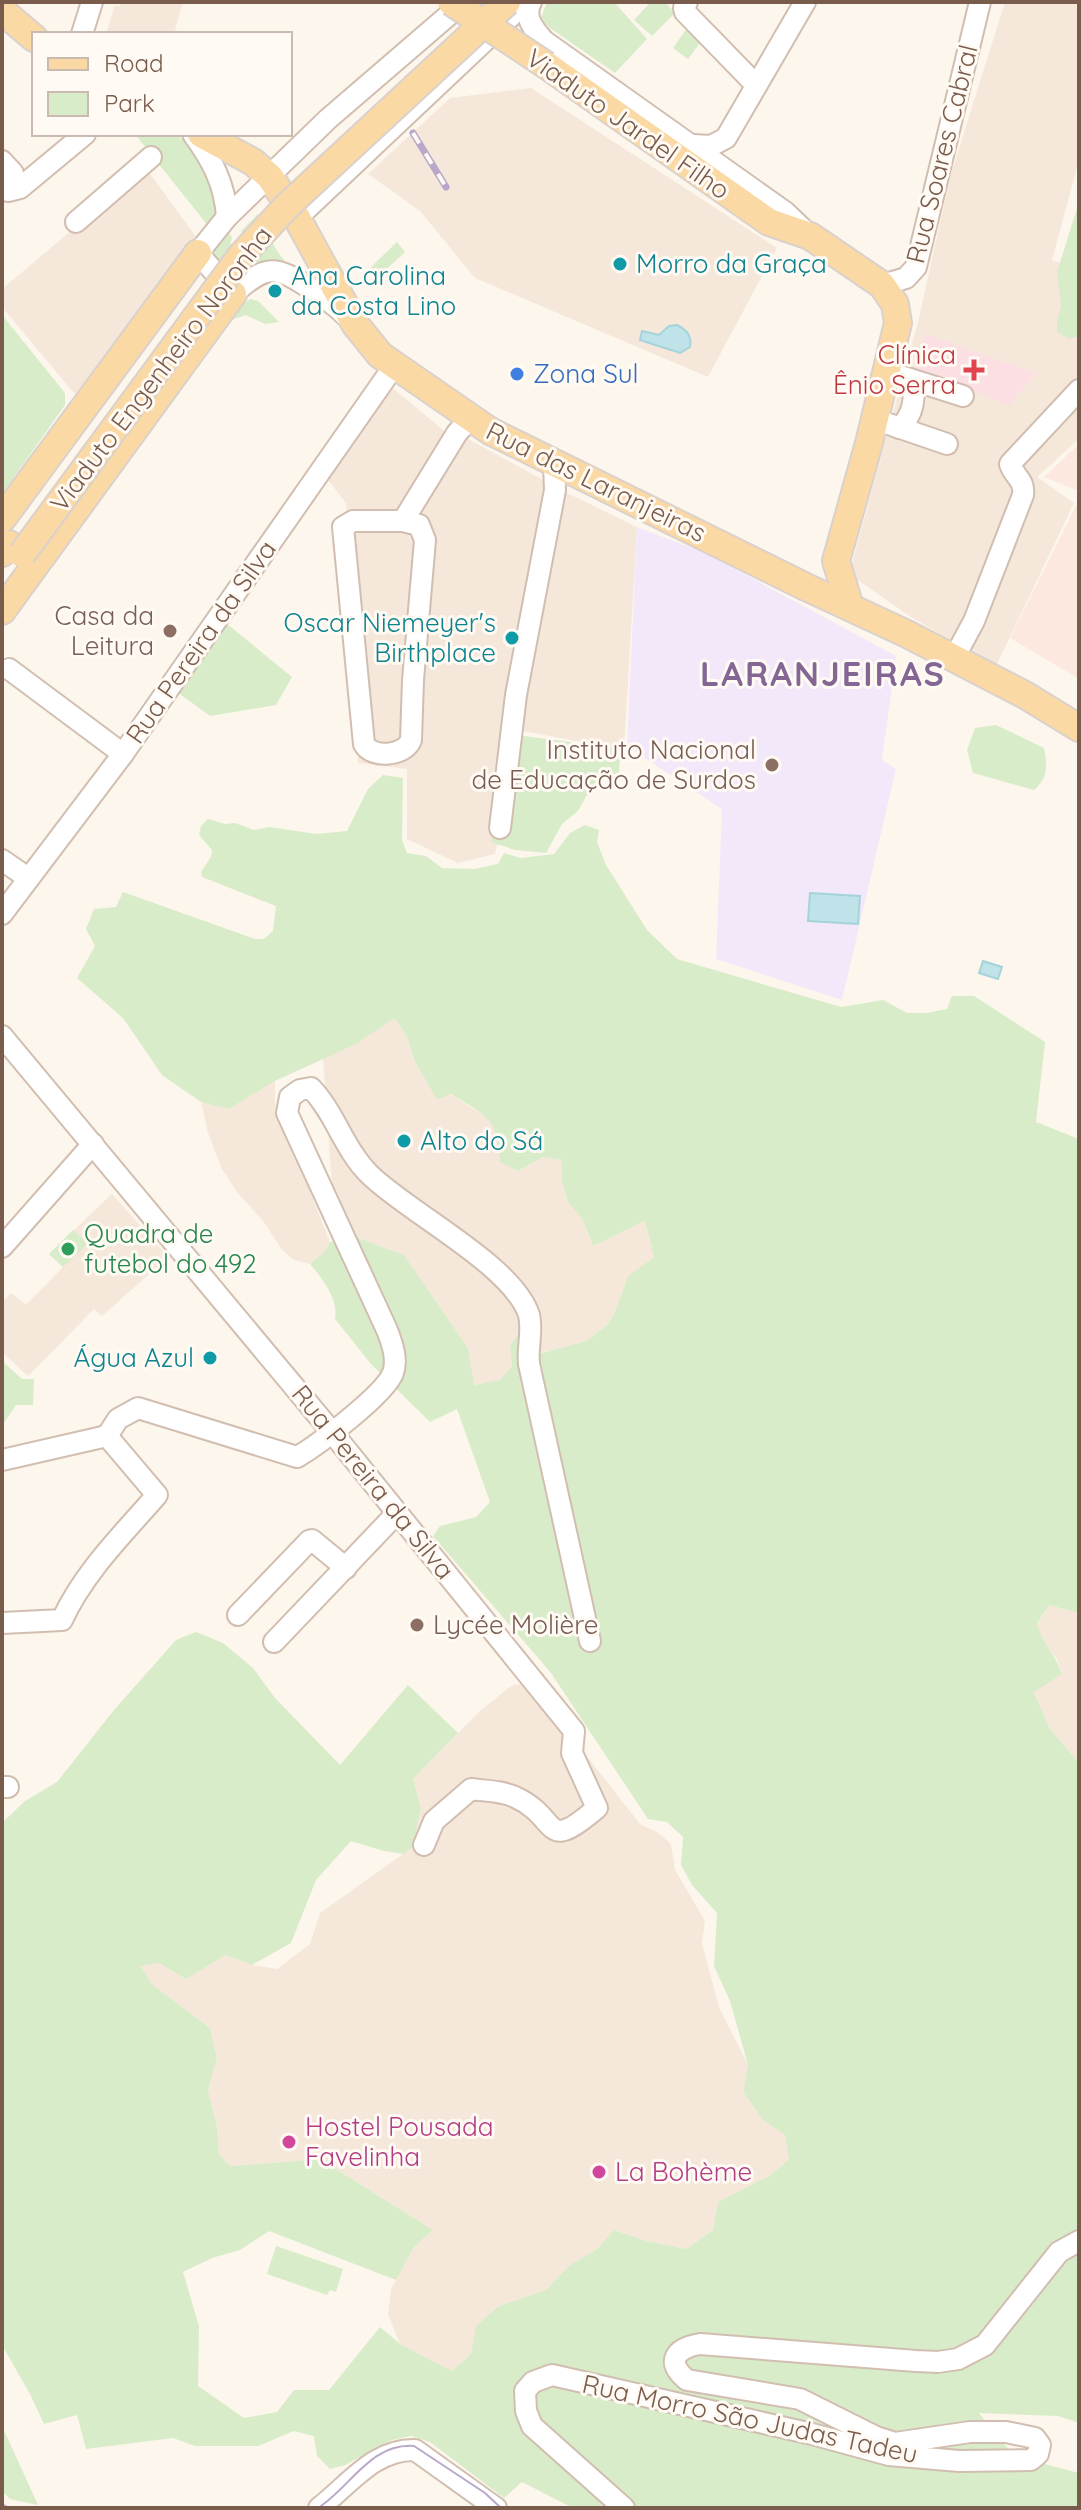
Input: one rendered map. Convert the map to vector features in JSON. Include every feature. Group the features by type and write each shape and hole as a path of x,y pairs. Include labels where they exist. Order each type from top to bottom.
{"main road":[{"name":"Viaduto Jardel Filho","path":"451,2 690,154 769,222 810,236 882,285"},
{"name":"Viaduto Engenheiro Noronha","path":"2,582 9,543 246,225 310,159 383,91 464,25 486,2"},
{"name":"Viaduto Engenheiro Noronha","path":"9,543 241,256 296,197 507,2"},
{"path":"2,11 32,36"},
{"name":"Rua das Laranjeiras","path":"205,136 253,162 270,177 297,218 355,324 394,366 490,431 954,658 1025,695 1079,728"},
{"path":"9,543 198,253"},
{"path":"806,587 824,578 836,561 886,423 897,375 898,323 897,310 882,285"},
{"path":"2,611 233,294"},
{"path":"836,561 850,607"}],"street":[{"path":"83,32 92,2"},
{"path":"355,324 332,301 280,271 268,271 253,277 233,294 198,253 227,217 361,89 464,2"},
{"path":"528,2 528,15 533,28 544,41 690,154 726,138 805,2"},
{"path":"297,218 528,2"},
{"path":"687,2 685,12 756,85"},
{"name":"Rua Soares Cabral","path":"882,285 901,281 916,267 980,2"},
{"path":"6,174 8,191 20,188 83,136"},
{"path":"194,136 223,185 227,217"},
{"path":"302,145 301,157 310,172 322,182 334,182"},
{"path":"76,222 151,157"},
{"name":"Rua Pereira da Silva","path":"3,910 123,754 394,366"},
{"path":"897,375 963,396"},
{"path":"954,658 974,621 1023,495 1021,479 1010,464 1079,390"},
{"path":"403,521 457,433 471,418"},
{"path":"886,423 947,444"},
{"path":"500,828 516,695 555,490 566,469"},
{"path":"353,521 403,521 419,525 425,540 411,740 409,746 400,752 372,753 366,750 364,744 343,527 353,521"},
{"path":"9,669 123,754"},
{"path":"2,860 28,878"},
{"name":"Rua Pereira da Silva","path":"2,1036 331,1431 574,1731 572,1753 597,1808 573,1828 557,1832 514,1796 471,1789 434,1821 424,1845"},
{"path":"2,1460 107,1436 118,1419 138,1408 297,1457 377,1396 393,1372 395,1351 287,1113 290,1097 300,1090 311,1088 318,1095 347,1148 370,1175 499,1275 524,1303 531,1323 527,1353 590,1641"},
{"path":"2,1247 93,1144"},
{"path":"2,1623 62,1620 71,1600 91,1571 157,1495 107,1436"},
{"path":"274,1642 397,1513"},
{"path":"238,1615 309,1541 346,1568"},
{"name":"Rua Morro São Judas Tadeu","path":"624,2508 532,2426 526,2411 525,2391 533,2382 552,2375 812,2434 889,2455 959,2461 1031,2460 1038,2454 1040,2445 1035,2438 1006,2432 970,2432 895,2443 876,2437 800,2399 687,2380 676,2368 674,2360 686,2346 700,2344 916,2361 958,2359 985,2345 1059,2252 1079,2241"},
{"path":"319,2508 373,2461 400,2450 415,2450 481,2494 496,2508"}],"shaded area":[{"path":"121,2 183,2 175,32 107,32 115,5 119,7"},
{"path":"1005,2 1073,2 1079,5 1079,160 1052,260 1079,269 1079,439 1037,477 1074,503 996,666 911,617 849,574 919,318 950,177"},
{"path":"531,88 777,248 708,377 475,278 420,211 368,174 450,98"},
{"path":"146,168 199,241 80,391 74,393 2,307 2,289"},
{"name":"Clínica Ênio Serra","path":"925,334 1036,373 1009,405 914,368"},
{"path":"389,385 449,435 459,434 637,527 624,750 523,731 495,854 458,863 407,839 407,769 358,763 346,503 325,476"},
{"path":"1079,444 1079,491 1044,477"},
{"path":"1079,500 1079,679 1010,638"},
{"name":"Instituto Nacional de Educação de Surdos","path":"637,527 707,554 896,656 882,760 896,769 842,1000 716,959 722,809 627,746"},
{"path":"395,1018 437,1100 450,1094 490,1119 518,1171 543,1157 561,1160 562,1183 568,1202 583,1220 593,1246 645,1221 654,1257 628,1276 607,1325 586,1341 537,1354 510,1345 512,1366 500,1381 473,1385 468,1348 404,1255 356,1237 332,1187 323,1058 356,1044"},
{"path":"275,1081 275,1104 330,1242 310,1264 294,1260 283,1251 263,1221 237,1192 222,1169 208,1133 201,1102 229,1109"},
{"path":"112,1194 168,1257 102,1316 94,1309 28,1376 2,1352 2,1303 11,1293 26,1305 63,1267 49,1254"},
{"path":"1049,1605 1079,1613 1079,1763 1050,1729 1034,1691 1062,1673 1057,1659 1041,1639 1037,1625"},
{"path":"524,1683 541,1698 640,1824 657,1832 671,1844 675,1870 705,1921 702,1943 719,2007 748,2065 743,2092 763,2120 785,2135 789,2161 769,2176 718,2202 713,2230 686,2249 614,2230 597,2249 570,2265 546,2290 499,2306 477,2326 471,2354 452,2371 400,2344 388,2314 391,2289 414,2247 433,2230 320,2159 230,2166 219,2154 217,2127 208,2090 217,2058 210,2028 152,1984 139,1965 159,1963 186,1979 226,1955 252,1965 277,1969 310,1944 320,1913 413,1847 421,1808 413,1779 481,1710 511,1686"}],"green space":[{"path":"547,2 614,2 647,39 615,73 550,28 541,18"},
{"path":"651,2 665,2 675,13 652,36 634,20"},
{"path":"690,24 702,40 688,59 673,48"},
{"path":"137,136 178,136 189,145 210,174 219,211 209,227"},
{"path":"1079,202 1079,336 1069,339 1057,332 1061,306 1057,272"},
{"path":"258,214 279,254 295,270 315,273 317,281 251,267 246,260 241,231"},
{"path":"226,229 232,237 229,249 236,280 211,256 210,251"},
{"path":"397,242 405,252 378,277 369,269"},
{"path":"251,299 258,301 279,322 265,324 246,315 224,326 240,304"},
{"path":"2,315 65,393 65,405 2,494"},
{"path":"221,619 292,677 276,705 210,716 173,689"},
{"path":"996,725 1044,748 1046,771 1034,790 973,773 967,750 975,728"},
{"path":"516,735 617,748 620,754 619,773 604,779 589,791 578,811 562,824 546,853 515,850 491,842"},
{"path":"383,775 403,778 402,840 407,853 426,856 442,868 474,869 498,864 504,853 521,858 554,854 570,833 585,825 599,830 597,842 606,865 647,930 677,959 841,1007 883,1000 907,1013 927,1013 947,1009 952,996 974,996 1045,1042 1036,1122 1079,1139 1079,1613 1049,1605 1037,1624 1062,1674 1034,1692 1050,1729 1079,1763 1079,2423 1058,2416 979,2413 1010,2451 1029,2460 1079,2473 1079,2508 573,2508 522,2482 504,2498 430,2442 411,2436 392,2440 345,2465 330,2469 317,2456 314,2436 294,2431 258,2446 195,2446 173,2438 86,2449 77,2415 44,2424 2,2345 2,1823 25,1801 57,1782 114,1710 176,1640 196,1632 223,1643 253,1668 275,1698 340,1765 408,1685 458,1733 413,1779 421,1808 413,1847 404,1854 351,1841 316,1880 291,1943 252,1965 226,1955 186,1979 159,1963 140,1966 152,1984 210,2028 217,2058 208,2090 217,2127 219,2154 230,2166 320,2159 433,2230 414,2247 396,2280 269,2231 240,2250 212,2258 183,2272 199,2326 198,2386 244,2418 277,2412 294,2390 329,2390 380,2327 400,2344 452,2371 471,2354 476,2326 499,2306 546,2290 570,2265 597,2249 614,2230 686,2249 713,2230 718,2202 769,2176 789,2160 785,2135 763,2120 743,2092 748,2065 730,2001 714,1966 717,1913 692,1885 681,1865 683,1837 667,1822 648,1819 551,1673 433,1536 440,1526 476,1517 490,1502 457,1409 430,1422 371,1364 335,1319 332,1297 310,1264 330,1242 356,1237 404,1255 468,1348 474,1385 500,1380 512,1366 510,1345 519,1334 535,1339 538,1354 586,1341 607,1325 628,1276 654,1257 645,1221 593,1246 583,1220 568,1202 562,1183 561,1160 543,1157 518,1171 500,1162 496,1135 488,1119 451,1094 437,1100 395,1018 356,1044 275,1081 229,1109 201,1102 162,1075 123,1018 77,978 95,946 86,929 94,909 116,907 123,892 255,939 264,939 273,931 276,906 202,877 201,872 212,850 199,835 201,826 208,819 254,830 269,827 317,834 347,831 368,789"},
{"name":"Quadra de futebol do 492","path":"73,1230 88,1244 63,1267 49,1254"},
{"path":"2,1361 22,1379 34,1379 33,1405 16,1405 3,1424"},
{"path":"276,2246 343,2269 336,2292 330,2290 327,2295 267,2274"},
{"path":"2,2426 38,2505 10,2499 2,2491"}],"water":[{"path":"677,325 686,331 690,340 690,347 680,353 640,340 642,331 659,335 669,326"},
{"path":"810,893 860,896 858,924 808,921"},
{"path":"983,961 1002,967 998,979 979,973"}],"tram line":[{"path":"318,2508 385,2451 414,2446 485,2493 501,2508"},
{"path":"2,2504 9,2508"}],"railway":[{"path":"413,133 446,187"}],"place":[{"name":"Morro da Graça","path":"620,264"},
{"name":"Ana Carolina da Costa Lino","path":"275,291"},
{"name":"Clínica Ênio Serra","path":"974,370"},
{"name":"Zona Sul","path":"517,374"},
{"name":"Casa da Leitura","path":"170,631"},
{"name":"Oscar Niemeyer's Birthplace","path":"512,638"},
{"name":"Instituto Nacional de Educação de Surdos","path":"772,765"},
{"name":"Alto do Sá","path":"404,1141"},
{"name":"Quadra de futebol do 492","path":"68,1249"},
{"name":"Água Azul","path":"210,1358"},
{"name":"Lycée Molière","path":"417,1625"},
{"name":"Hostel Pousada Favelinha","path":"289,2142"},
{"name":"La Bohème","path":"599,2172"}],"district":[{"name":"LARANJEIRAS","path":"823,674"}]}
